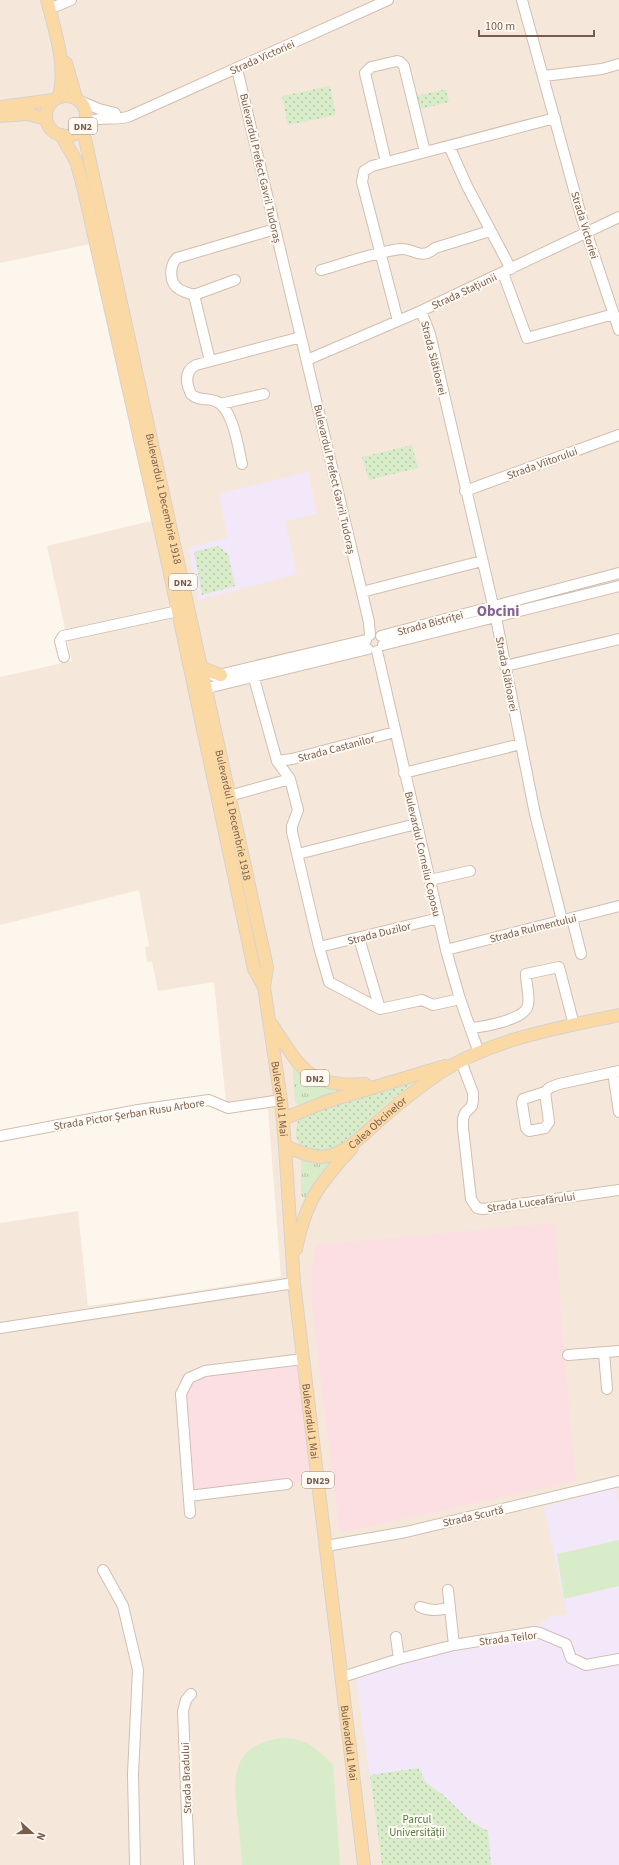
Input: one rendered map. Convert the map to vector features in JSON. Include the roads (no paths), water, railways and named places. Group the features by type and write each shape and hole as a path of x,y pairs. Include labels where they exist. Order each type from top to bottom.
{"main road":[{"path":"0,116 28,114 46,119 49,106 56,99 62,76 60,52 48,4"},
{"path":"60,52 65,61 78,100"},
{"path":"0,107 70,96 78,100"},
{"name":"DN2","path":"46,119 51,129 61,135 72,135 83,126 86,112 78,100"},
{"name":"Bulevardul 1 Decembrie 1918","path":"83,126 200,682 229,796 267,968 264,987"},
{"name":"Bulevardul 1 Decembrie 1918","path":"61,135 76,161 83,186 178,611 200,682 216,795 254,969 264,987 271,1024"},
{"path":"200,682 221,675"},
{"name":"Calea Obcinelor","path":"286,1146 312,1156 326,1156 340,1151 359,1140 419,1087 461,1061 520,1038 619,1015"},
{"name":"DN2","path":"271,1024 300,1067 312,1076 337,1085 384,1083"},
{"name":"Bulevardul 1 Mai","path":"271,1024 286,1146 292,1265 302,1359 364,1865"},
{"name":"Calea Obcinelor","path":"283,1119 325,1102 461,1061"},
{"name":"DN29","path":"292,1265 301,1225 313,1196 329,1174 359,1140"}],"street":[{"path":"48,4 71,0"},
{"name":"Strada Victoriei","path":"83,126 99,118 123,118 388,0"},
{"name":"Strada Victoriei","path":"522,0 586,232 619,330"},
{"path":"386,162 365,73 371,67 397,61 404,66 424,152"},
{"path":"544,76 602,69 619,64"},
{"name":"Bulevardul Prefect Gavril Tudoraș","path":"237,68 374,642"},
{"name":"Strada Victoriei","path":"78,100 109,112 123,114 135,113"},
{"path":"398,321 379,254 362,182 362,174 367,168 386,162 555,118"},
{"path":"449,146 490,231 507,271 527,338 614,314"},
{"name":"Strada Stațiunii","path":"307,360 421,311 619,217"},
{"path":"235,280 194,295 178,289 174,284 171,271 177,258 275,229"},
{"path":"320,270 401,249 417,254 432,251 435,248 490,231"},
{"path":"194,295 210,361"},
{"name":"Strada Slătioarei","path":"421,311 430,334 465,491 496,618 544,852 567,919 581,954"},
{"path":"242,464 230,418 220,404 214,401 198,398 190,391 187,374 188,370 196,365 301,337"},
{"path":"220,404 264,394"},
{"name":"Strada Viitorului","path":"465,491 619,435"},
{"path":"362,592 482,561"},
{"name":"Strada Bistriței","path":"200,682 254,678 493,607 619,573"},
{"name":"Strada Bistriței","path":"221,675 374,642 496,618 619,586"},
{"path":"64,657 60,641 63,636 178,611"},
{"path":"505,666 619,639"},
{"name":"Bulevardul Corneliu Coposu","path":"374,642 446,950 460,1000 479,1053"},
{"path":"254,678 277,761 290,779 298,810 292,826 319,947 329,982 380,1009 422,1000 433,1005 460,1000"},
{"name":"Strada Castanilor","path":"277,761 292,759 395,732"},
{"path":"404,773 521,744"},
{"path":"229,796 290,779"},
{"path":"298,854 416,824"},
{"path":"430,880 470,871"},
{"name":"Strada Rulmentului","path":"446,950 619,906"},
{"name":"Strada Duzilor","path":"319,947 439,918"},
{"path":"360,938 380,1009"},
{"path":"470,1028 491,1025 524,1013 529,1006 526,974 559,967 574,1025"},
{"name":"Strada Luceafărului","path":"461,1061 473,1093 472,1106 465,1113 463,1128 471,1199 477,1208 483,1209 619,1190"},
{"path":"545,1092 549,1122 545,1128 532,1131 526,1128 522,1103 523,1099 545,1092 549,1088 559,1084 616,1072 619,1112"},
{"name":"Strada Pictor Șerban Rusu Arbore","path":"0,1136 138,1110 209,1100 228,1108 281,1100"},
{"path":"0,1328 294,1283"},
{"path":"568,1355 619,1351"},
{"path":"604,1353 607,1389"},
{"path":"190,1513 181,1394 189,1378 205,1371 302,1359"},
{"name":"Strada Scurtă","path":"326,1546 406,1532 619,1481"},
{"path":"189,1496 287,1484"},
{"path":"104,1570 123,1606 138,1670 133,1774 135,1865"},
{"path":"448,1590 454,1645"},
{"path":"420,1607 440,1611 450,1607"},
{"name":"Strada Teilor","path":"342,1677 399,1658 454,1645 534,1632 566,1644 571,1658 586,1664 619,1659"},
{"path":"396,1636 399,1658"},
{"name":"Strada Bradului","path":"189,1865 183,1711 186,1700 191,1694"}],"district":[{"name":"Obcini","path":"498,611"}],"park label":[{"name":"Parcul Universității","path":"417,1825"}]}
